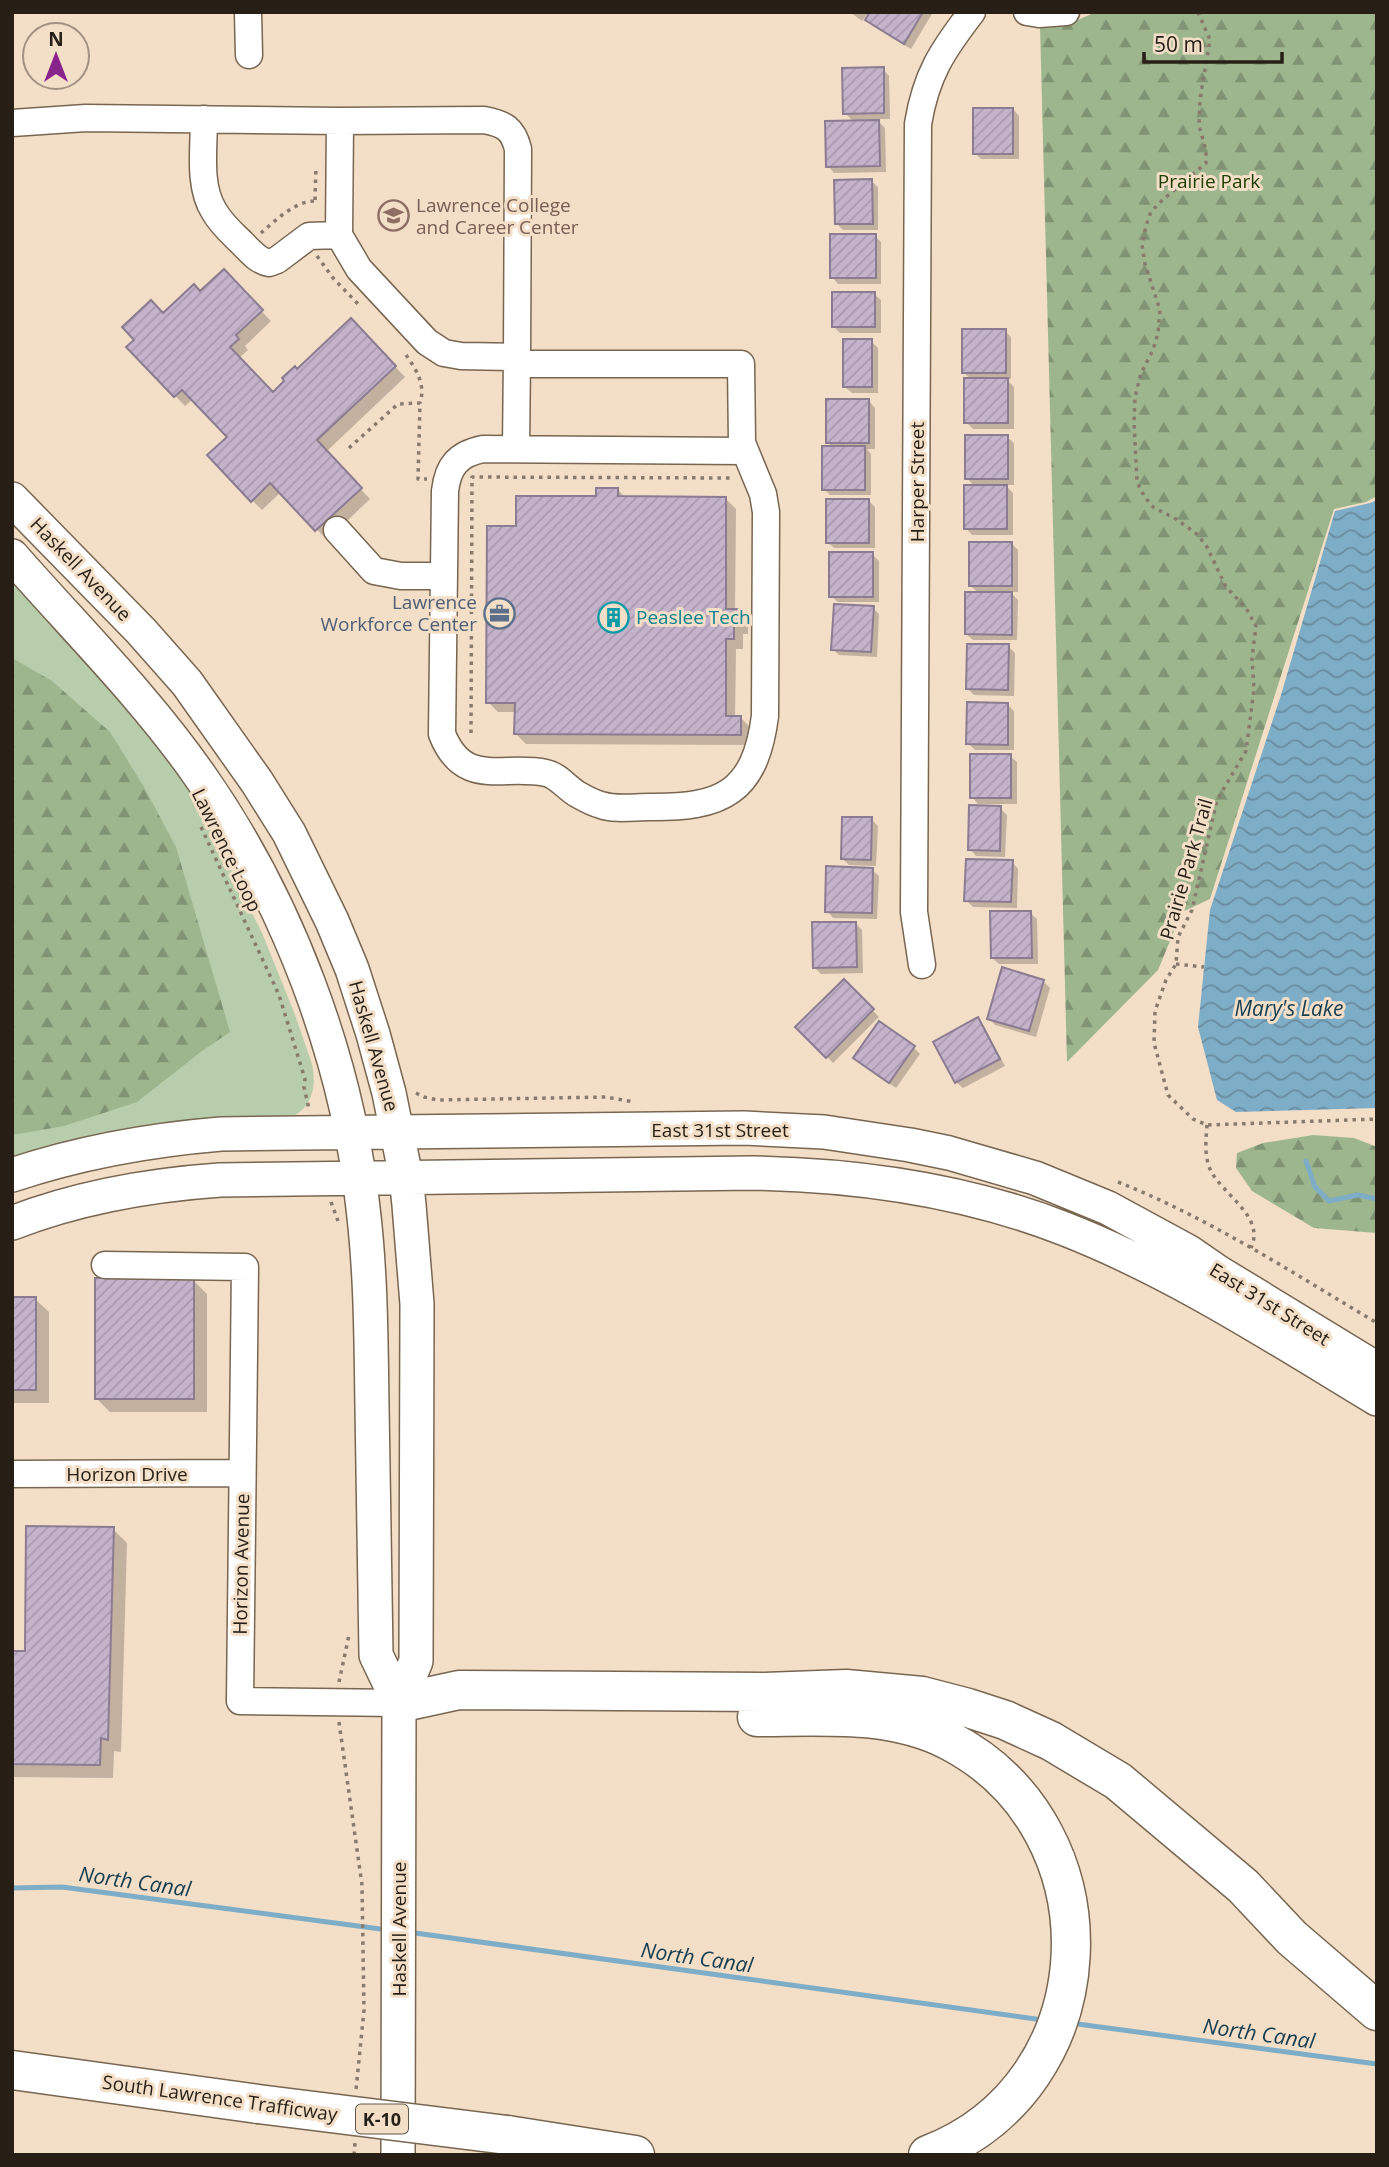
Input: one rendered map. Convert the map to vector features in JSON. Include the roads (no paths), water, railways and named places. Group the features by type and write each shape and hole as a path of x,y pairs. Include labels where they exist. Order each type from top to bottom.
{"highway":[{"path":"399,1703 459,1690 765,1692 846,1689 922,1696 968,1708 1005,1720 1051,1741 1118,1781 1243,1886 1292,1938 1364,2000"},
{"path":"399,1703 459,1716 859,1717 903,1724 931,1733 950,1741 981,1761 1013,1789 1041,1826 1062,1874 1070,1928 1070,1966 1058,2022 1046,2050 1027,2079 998,2113 984,2124 968,2136 928,2155"},
{"name":"South Lawrence Trafficway","path":"12,2070 507,2135 635,2155"}],"main road":[{"name":"Haskell Avenue","path":"12,499 141,631 187,683 257,782 289,833 352,969 373,1034 398,1132 406,1177 417,1304 416,1661 399,1703 398,2155"},
{"name":"Haskell Avenue","path":"12,556 151,712 200,776 260,876 301,965 319,1014 351,1133 359,1178 370,1291 376,1654 399,1703"},
{"name":"East 31st Street","path":"12,1175 86,1153 167,1138 221,1134 789,1129 869,1137 949,1153 1035,1178 1140,1223 1377,1369"},
{"name":"East 31st Street","path":"12,1223 84,1200 166,1184 220,1180 791,1174 856,1178 978,1201 1063,1228 1141,1262 1259,1328 1377,1399"}],"street":[{"path":"248,12 249,55"},
{"name":"Harper Street","path":"922,965 914,912 918,124 929,77 942,50 972,12"},
{"path":"1027,12 1066,12"},
{"path":"12,123 86,118 485,120 500,123 514,134 518,149 516,449"},
{"path":"204,119 205,183 214,211 230,232 262,261 270,263 302,239 328,235"},
{"path":"328,121 328,235 427,342 444,353 517,361 741,364 742,443 758,482 766,512 765,716 762,742 746,778 709,802 684,807 603,806 577,794 549,773 470,769 457,760 442,734 445,491 447,475 458,460 469,452 483,449 744,451"},
{"path":"337,530 374,571 401,576 444,576"},
{"name":"Horizon Avenue","path":"105,1265 245,1267 240,1701 399,1703"},
{"name":"Horizon Drive","path":"12,1474 242,1474"}],"water":[{"name":"Mary's Lake","path":"1377,500 1377,1108 1236,1112 1217,1100 1198,1027 1210,910 1281,695 1335,511"}],"waterway":[{"path":"1306,1161 1315,1187 1329,1201 1358,1195 1377,1199"},
{"name":"North Canal","path":"12,1888 62,1887 388,1930"},
{"name":"North Canal","path":"408,1932 1043,2020"},
{"name":"North Canal","path":"1070,2023 1377,2064"}],"place":[{"name":"Lawrence College and Career Center","path":"393,216"},
{"name":"Lawrence Workforce Center","path":"500,613"},
{"name":"Peaslee Tech","path":"613,617"}],"park label":[{"name":"Prairie Park","path":"1209,181"}]}
